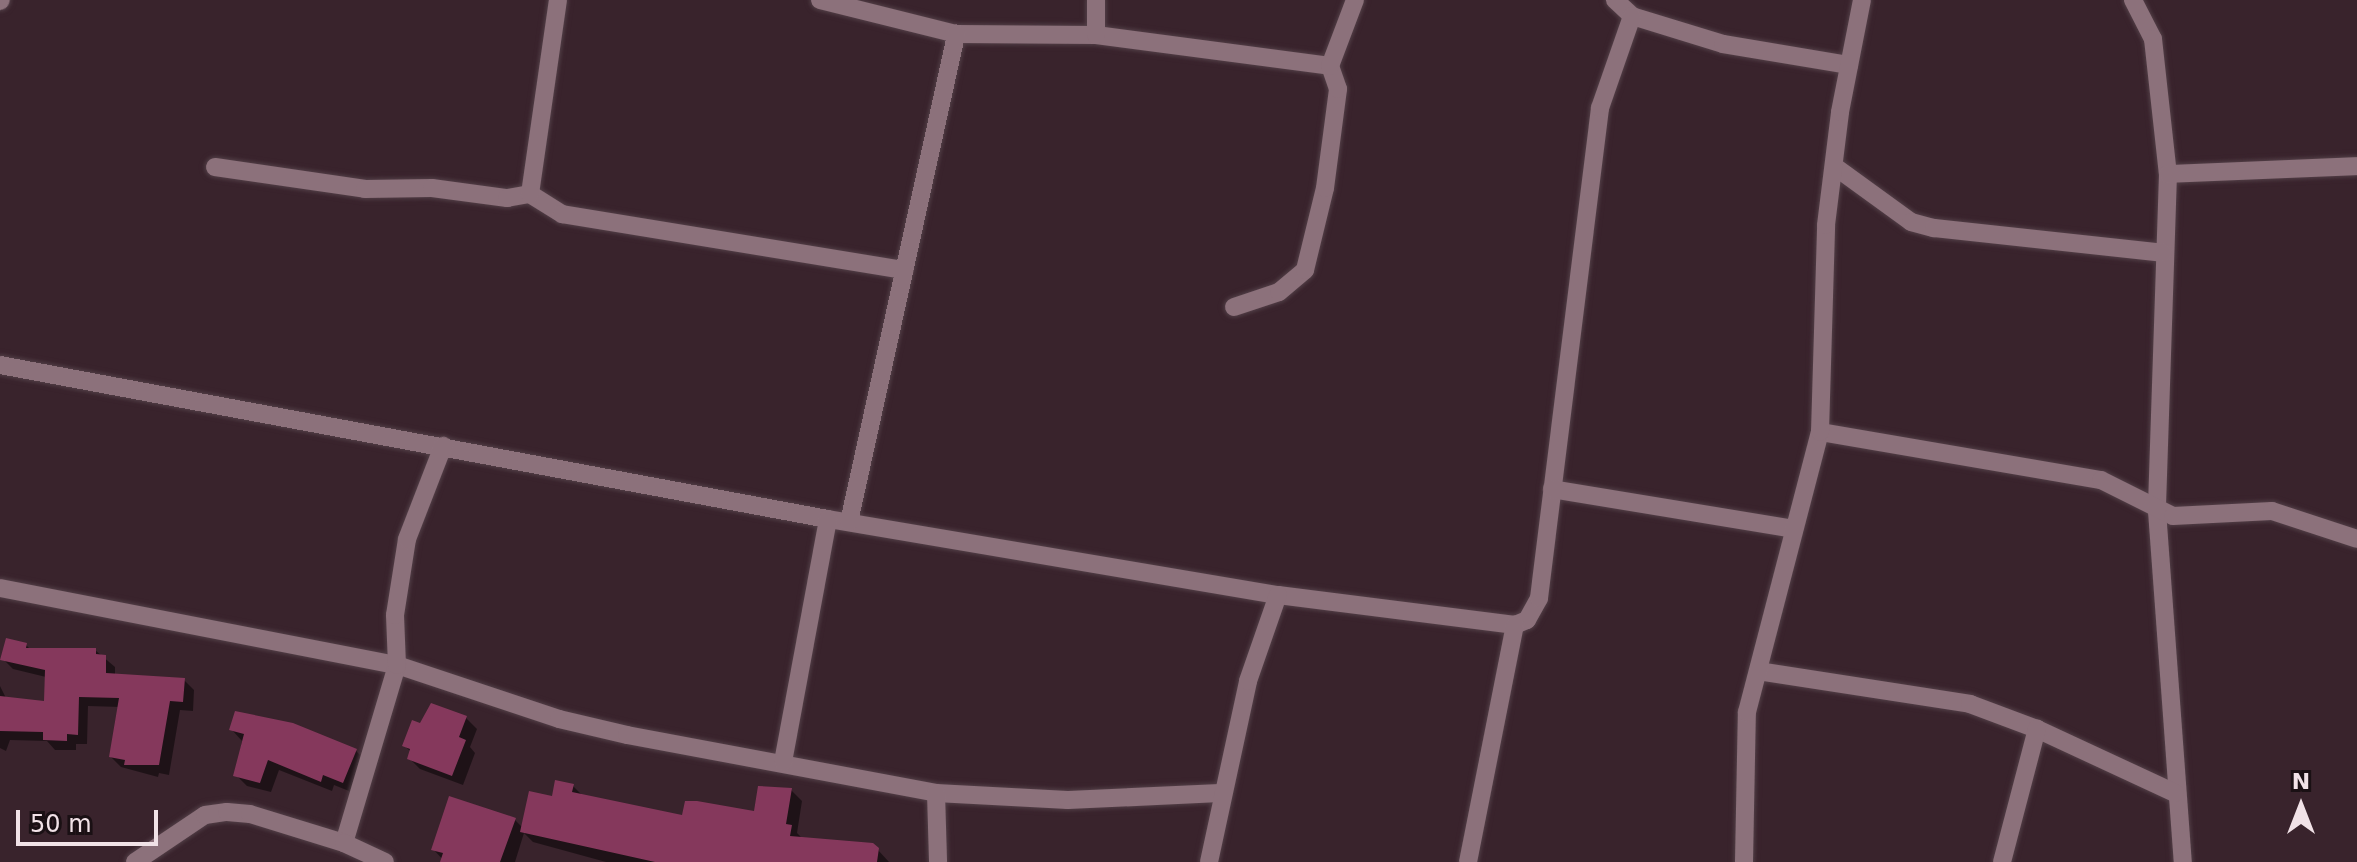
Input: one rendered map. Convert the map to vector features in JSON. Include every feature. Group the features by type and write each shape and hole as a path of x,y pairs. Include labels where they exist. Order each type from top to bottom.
{"street":[{"path":"530,194 558,0"},
{"path":"820,0 956,34 1096,35 1214,55 1330,66"},
{"path":"1096,0 1096,35"},
{"path":"1234,307 1279,292 1305,270 1323,203 1338,89 1330,66 1355,0"},
{"path":"1615,0 1632,16 1723,44 1849,65"},
{"path":"1744,862 1747,712 1820,432 1826,225 1849,65 1862,0"},
{"path":"2133,0 2153,39 2168,174 2163,253 2157,511 2175,793 2183,862"},
{"path":"0,365 828,519 1278,595 1515,625 1527,620 1539,598 1600,108 1632,16"},
{"path":"849,522 956,34"},
{"path":"1834,166 1889,208 1922,225 2163,253"},
{"path":"2168,174 2357,166"},
{"path":"215,167 365,189 432,188 507,198 530,194 562,214 904,270"},
{"path":"1820,432 2101,480 2157,511 2187,516 2272,511 2357,539"},
{"path":"344,843 397,665 395,615 407,539 443,446"},
{"path":"1552,489 1794,529"},
{"path":"783,762 828,519"},
{"path":"0,588 397,665 559,719 936,793 1068,800 1220,793"},
{"path":"1209,862 1220,793 1248,681 1278,595"},
{"path":"1468,862 1515,625"},
{"path":"1758,671 1970,704 2037,729 2175,793"},
{"path":"2002,862 2037,729"},
{"path":"936,793 938,862"},
{"path":"135,862 205,815 227,812 250,814 344,843 385,862"}],"building":[{"path":"6,638 27,643 26,648 96,648 96,654 106,655 106,673 185,678 183,702 170,701 159,765 124,765 125,760 109,757 119,698 79,697 78,735 67,734 67,741 43,740 43,732 0,731 0,696 44,701 45,670 0,660"},
{"path":"431,703 467,716 459,737 466,740 452,776 407,759 410,749 402,746 412,720 420,723"},
{"path":"235,711 293,723 357,749 343,783 323,775 321,782 268,760 260,783 233,776 244,734 229,730"},
{"path":"555,780 574,784 572,792 682,815 685,801 754,811 758,786 792,788 786,824 792,825 790,836 873,843 879,848 877,862 655,862 520,832 529,791 552,796"},
{"path":"449,796 516,818 500,862 440,862 443,853 431,850"}]}
